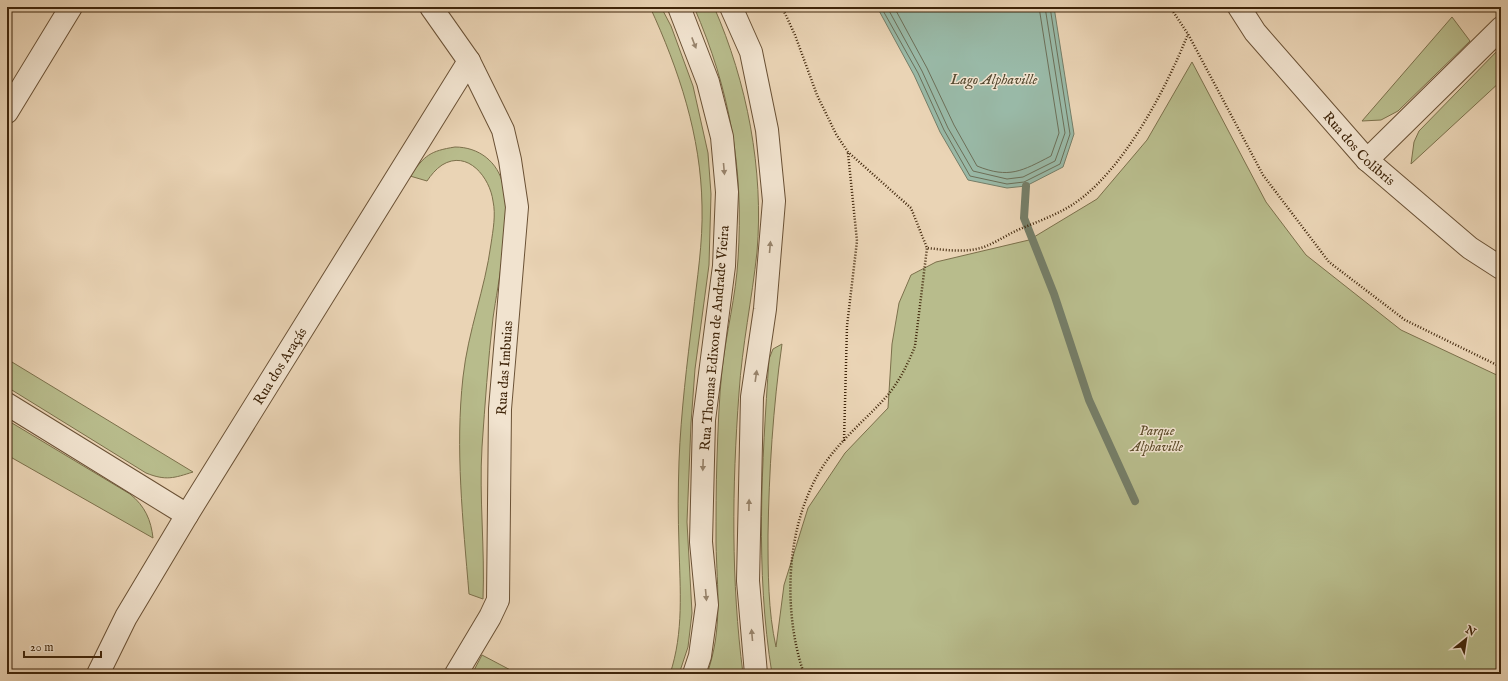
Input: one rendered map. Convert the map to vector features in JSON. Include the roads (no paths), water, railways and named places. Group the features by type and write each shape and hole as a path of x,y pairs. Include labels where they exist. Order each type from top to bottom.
{"street":[{"path":"7,112 71,7"},
{"name":"Rua das Imbuias","path":"431,7 468,61 503,130 510,160 517,207 500,409 498,600 490,617 456,674"},
{"name":"Rua Thomas Edixon de Andrade Vieira","path":"680,7 708,82 722,137 727,192 724,266 704,420 701,542 707,604 700,656 694,674"},
{"path":"731,7 750,52 767,130 774,201 765,309 752,397 748,581 756,674"},
{"name":"Rua dos Colibris","path":"1240,7 1255,32 1367,160 1470,248 1501,268"},
{"path":"1367,160 1501,28"},
{"name":"Rua dos Araçás","path":"98,674 126,617 186,515 468,61"},
{"path":"7,404 186,515"}],"water":[{"name":"Lago Alphaville","path":"877,7 1054,7 1074,134 1063,167 1026,186 1007,188 968,180 940,132 914,75"}],"waterway":[{"path":"1026,186 1024,218 1054,294 1089,400 1135,501"}],"park label":[{"name":"Parque Alphaville","path":"1157,438"}]}
